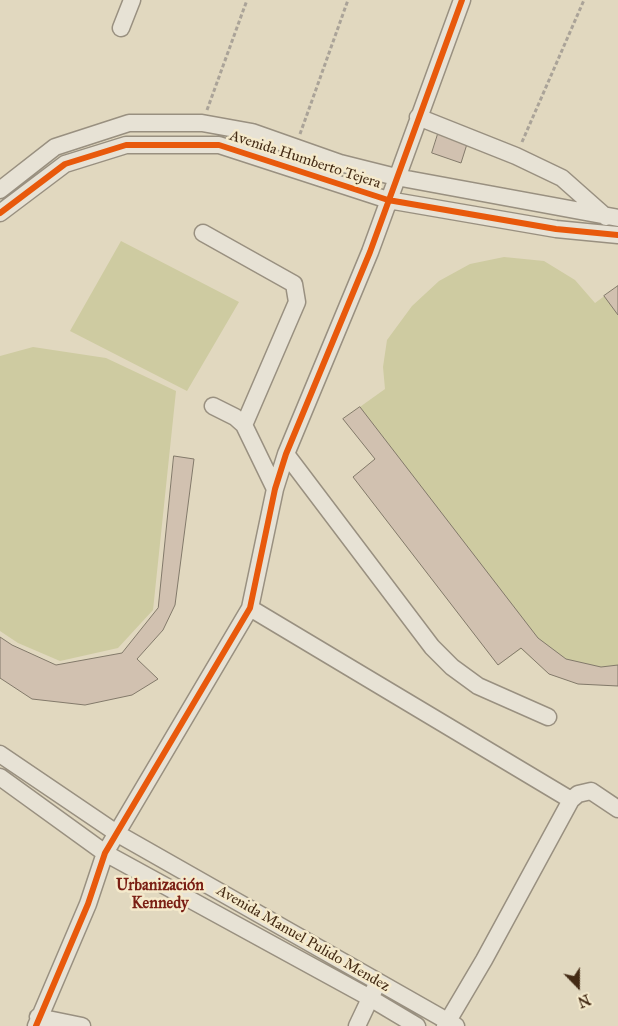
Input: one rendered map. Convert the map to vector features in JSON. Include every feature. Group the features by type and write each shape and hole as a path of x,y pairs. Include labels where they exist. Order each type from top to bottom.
{"street":[{"path":"121,28 132,0"},
{"path":"82,1026 37,1022 88,904 105,854 250,608 275,489 286,454 370,252 462,0"},
{"path":"418,117 516,156 562,178 612,217"},
{"name":"Avenida Humberto Tejera","path":"0,190 55,147 129,123 202,123 252,132 340,163 396,177 612,217"},
{"name":"Avenida Humberto Tejera","path":"0,213 64,164 126,145 219,145 388,200 556,229 618,235"},
{"path":"203,233 294,284 297,293 297,302 244,425"},
{"path":"213,406 236,417 244,425 275,489"},
{"path":"286,454 432,647 445,661 478,686 548,717"},
{"path":"250,608 571,800"},
{"name":"Avenida Manuel Pulido Mendez","path":"0,754 118,834 378,981 450,1024"},
{"path":"0,777 105,854 370,998 417,1026"},
{"path":"450,1024 571,800 578,794 591,791 618,809"},
{"path":"357,1026 378,981"}],"path":[{"path":"202,123 247,0"},
{"path":"295,146 348,0"},
{"path":"516,156 584,0"}],"shaded area":[{"path":"121,241 239,302 187,391 70,331"},
{"path":"504,257 544,261 575,280 595,303 618,286 618,686 578,684 549,674 521,649 498,665 353,477 375,459 343,419 385,389 383,367 387,340 412,306 439,281 470,264"},
{"path":"33,347 106,358 176,391 153,610 118,648 60,661 18,643 0,631 0,356"}],"building":[{"path":"438,134 467,144 461,163 432,153"},
{"path":"618,286 618,315 604,296"},
{"path":"360,407 538,638 566,659 601,667 618,665 618,686 578,684 549,674 521,648 498,665 353,477 375,459 343,419"},
{"path":"174,456 194,459 175,605 163,630 137,659 158,679 132,695 85,705 32,699 0,678 0,637 12,645 56,665 122,653 158,608"}],"cycle path":[{"path":"36,1026 88,904 105,853 250,608 275,489 286,454 370,252 462,0"},
{"path":"0,213 65,164 126,145 219,145 388,200 556,229 618,235"}],"district":[{"name":"Urbanización Kennedy","path":"160,895"}]}
